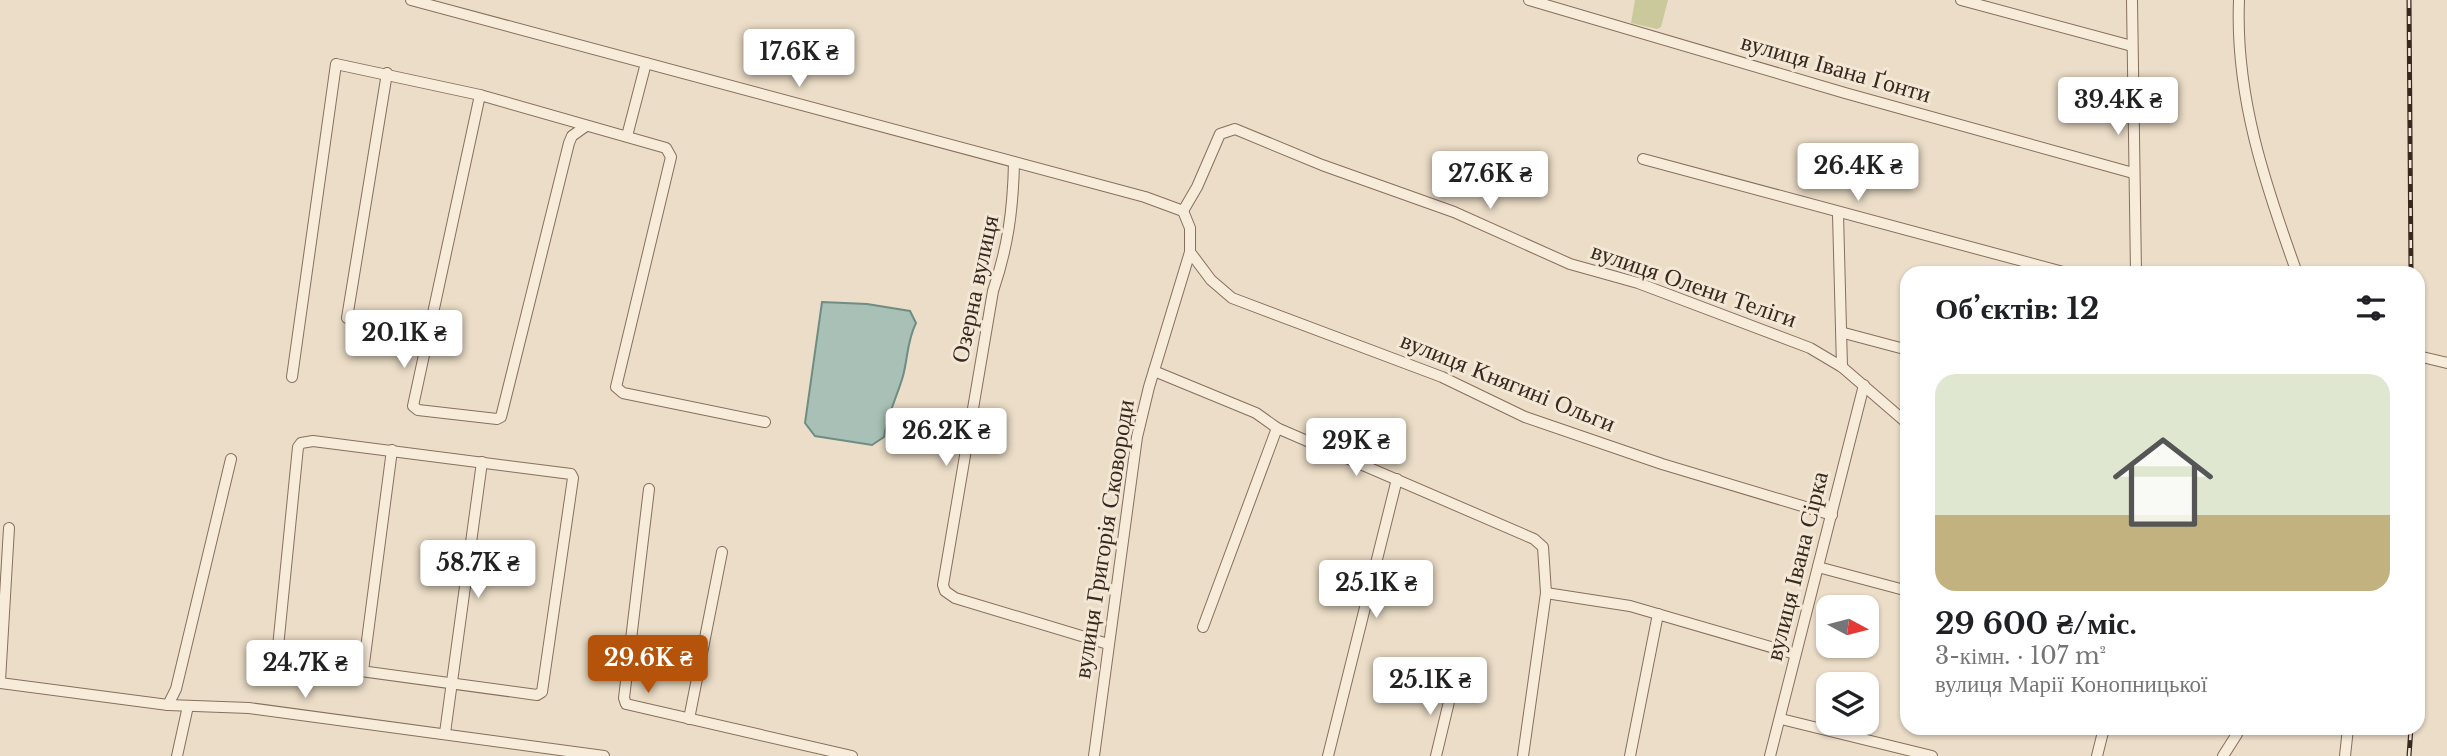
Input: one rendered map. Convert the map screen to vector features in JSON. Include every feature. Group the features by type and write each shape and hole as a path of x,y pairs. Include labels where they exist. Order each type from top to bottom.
{"street":[{"path":"411,0 1180,209"},
{"name":"вулиця Івана Ґонти","path":"1529,0 1742,64 2133,173"},
{"path":"1961,0 2132,46"},
{"path":"2132,0 2136,266"},
{"path":"2239,0 2240,72 2255,147 2295,266"},
{"path":"292,377 335,66 341,62 662,144 671,157 616,387 623,393 765,422"},
{"path":"627,136 646,64"},
{"path":"347,318 387,73"},
{"path":"480,96 413,401 418,410 497,419 501,417 569,143 586,126"},
{"name":"вулиця Олени Теліги","path":"1180,209 1197,187 1220,134 1235,129 1322,165 1454,212 1570,264 1637,283 1810,348 1842,367 1900,417"},
{"path":"1643,159 2040,266"},
{"name":"Озерна вулиця","path":"1014,163 1013,213 1006,252 993,291 943,585 945,591 955,598 1105,642"},
{"name":"вулиця Григорія Сковороди","path":"1094,756 1105,642 1138,437 1154,371 1190,252 1190,228 1180,209"},
{"path":"1839,214 1842,367"},
{"name":"вулиця Княгині Ольги","path":"1190,252 1211,281 1232,298 1442,377 1525,417 1662,464 1832,515"},
{"path":"1843,333 1900,348"},
{"path":"2425,357 2447,363"},
{"path":"1154,371 1256,413 1277,428 1534,539 1543,547 1546,593 1523,756"},
{"name":"вулиця Івана Сірка","path":"1770,756 1864,385"},
{"path":"1203,627 1277,428"},
{"path":"313,441 392,450 567,472 573,478 542,692 537,695 279,660 275,653 298,447 302,443 313,441"},
{"path":"363,671 392,450"},
{"path":"168,705 176,688 231,459"},
{"path":"445,733 482,462"},
{"path":"1328,756 1397,479"},
{"path":"649,489 624,698 631,708 852,756"},
{"path":"9,528 0,682 168,705 249,708 604,756"},
{"path":"689,719 722,552"},
{"path":"1818,568 1900,589"},
{"path":"1546,593 1630,606 1795,654"},
{"path":"1630,756 1658,614"},
{"path":"1436,756 1453,685"},
{"path":"177,756 188,706"},
{"path":"1781,719 1933,756"},
{"path":"2098,756 2102,735"},
{"path":"2222,756 2235,735"},
{"path":"2345,756 2347,735"}],"green space":[{"path":"1635,0 1668,0 1661,27 1657,29 1631,23"}],"shaded area":[{"path":"822,302 867,304 910,311 916,323 884,437 872,445 815,436 805,423"}],"railway":[{"path":"2409,0 2411,266"},
{"path":"2409,756 2410,735"}]}
